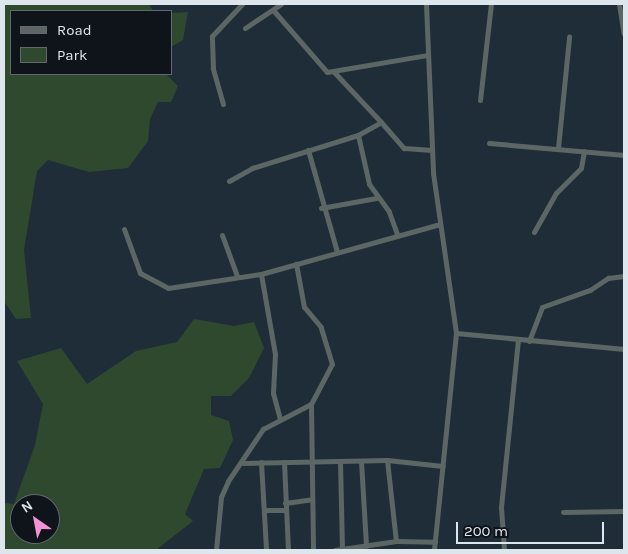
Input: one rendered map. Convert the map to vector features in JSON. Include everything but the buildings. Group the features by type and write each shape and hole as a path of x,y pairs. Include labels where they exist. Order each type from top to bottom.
{"street":[{"path":"223,104 213,68 212,36 242,4"},
{"path":"245,28 281,4"},
{"path":"426,4 432,150 440,224 456,333 434,550"},
{"path":"480,100 491,4"},
{"path":"620,4 624,34"},
{"path":"274,10 326,71 334,72 427,55"},
{"path":"558,148 569,37"},
{"path":"334,72 404,148 432,150"},
{"path":"229,182 252,168 358,135 381,122"},
{"path":"358,135 376,198 389,212 397,234"},
{"path":"489,143 624,155"},
{"path":"308,150 321,208 337,252"},
{"path":"534,232 556,193 581,168 584,151"},
{"path":"321,208 376,198"},
{"path":"124,229 140,273 166,288 237,276 261,274 397,234 440,224"},
{"path":"222,235 237,276"},
{"path":"216,550 221,497 263,429 311,404 323,386 331,356 318,321 304,307 296,264"},
{"path":"261,274 274,346 273,393 280,419"},
{"path":"529,341 542,307 585,292 608,278 624,276"},
{"path":"456,333 624,349"},
{"path":"504,550 501,507 518,340"},
{"path":"311,404 313,550"},
{"path":"243,463 387,460 443,466"},
{"path":"387,460 396,541"},
{"path":"340,461 342,549"},
{"path":"361,461 366,546"},
{"path":"261,462 266,550"},
{"path":"284,462 288,550"},
{"path":"285,503 312,500"},
{"path":"265,510 285,510"},
{"path":"563,512 624,511"},
{"path":"335,550 358,549 396,541 435,542"}],"green space":[{"path":"4,4 149,4 152,10 10,10 10,75 167,75 178,86 171,102 158,102 150,119 148,141 128,168 89,172 48,160 37,171 24,250 31,318 16,319 4,301"},
{"path":"188,12 183,40 172,46 172,13"},
{"path":"194,319 234,326 254,322 264,348 249,378 231,396 211,396 211,415 229,421 233,440 220,468 204,469 185,514 193,521 156,550 4,550 4,503 10,504 10,544 60,544 60,494 18,494 35,445 43,404 17,361 61,348 87,384 136,351 177,342"}]}
